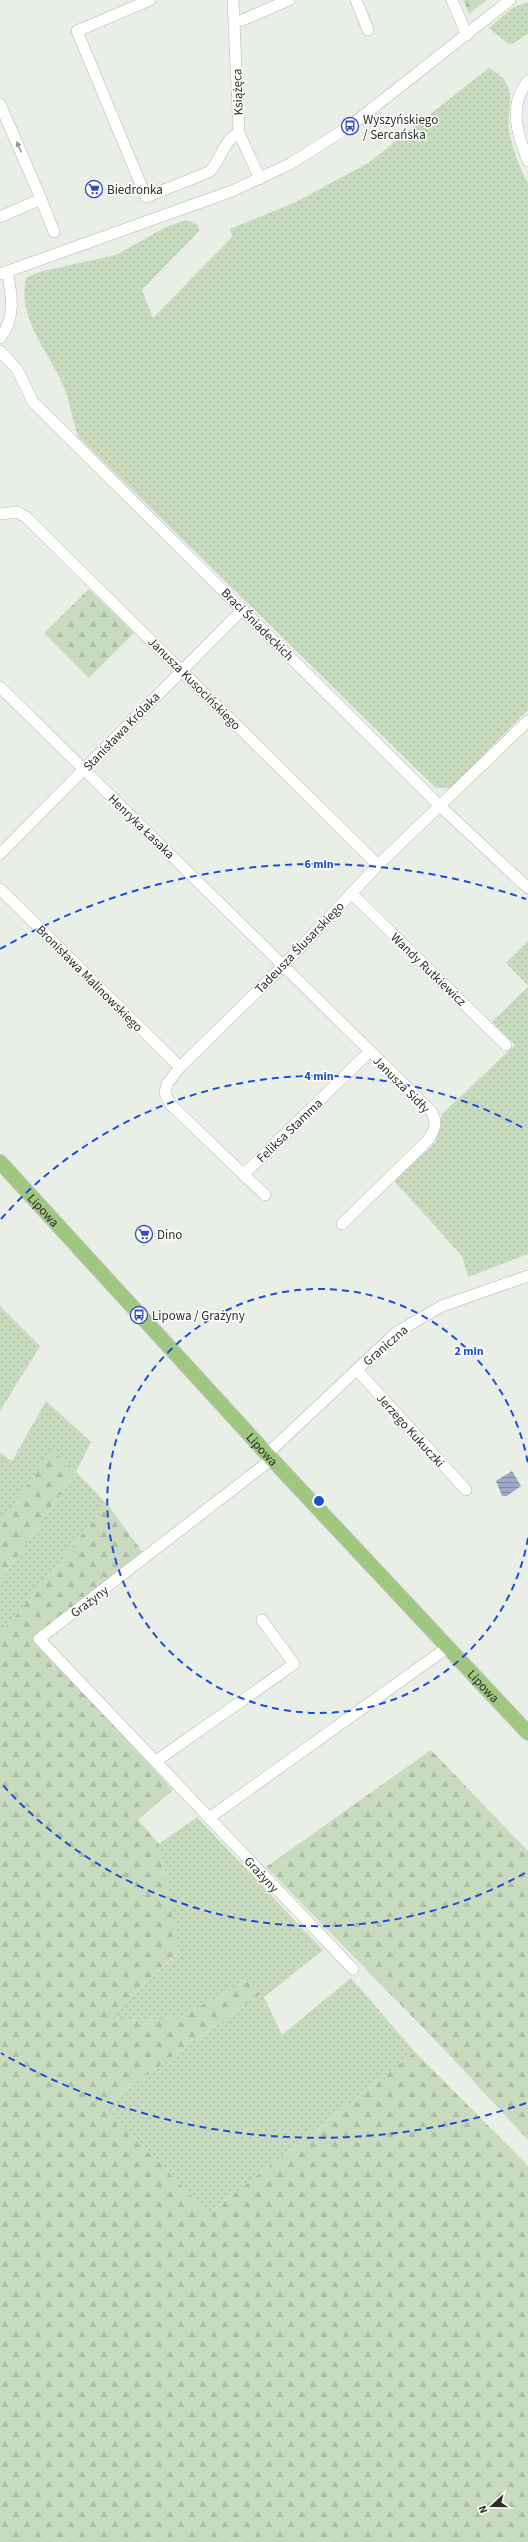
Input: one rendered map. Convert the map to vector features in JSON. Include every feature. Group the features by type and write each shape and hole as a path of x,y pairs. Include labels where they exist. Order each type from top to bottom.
{"main road":[{"name":"Lipowa","path":"0,1162 269,1456 528,1733"}],"street":[{"path":"149,0 77,31 146,197 209,172 216,165 226,142 239,133"},
{"name":"Książęca","path":"233,0 239,133 260,179"},
{"path":"234,21 240,21 289,0"},
{"path":"356,0 368,30"},
{"path":"452,0 467,35"},
{"path":"0,338 9,322 12,311 3,273 232,191 290,164 350,126 510,0"},
{"path":"528,81 519,95 516,111 518,131 528,161"},
{"path":"0,104 35,183 54,232"},
{"path":"0,217 41,199"},
{"name":"Braci Śniadeckich","path":"0,351 18,369 33,402 440,806 528,888"},
{"name":"Janusza Kusocińskiego","path":"3,513 17,512 26,517 182,669 378,865"},
{"name":"Stanisława Królaka","path":"0,854 243,609"},
{"name":"Henryka Łasaka","path":"0,687 284,965"},
{"name":"Tadeusza Ślusarskiego","path":"243,1175 171,1105 165,1093 167,1084 180,1067 284,965 378,865 528,721"},
{"name":"Bronisława Malinowskiego","path":"0,889 180,1067"},
{"name":"Wandy Rutkiewicz","path":"351,893 506,1045"},
{"name":"Janusza Sidły","path":"284,965 431,1111 434,1117 435,1129 428,1140 342,1224"},
{"name":"Feliksa Stamma","path":"243,1175 370,1051"},
{"path":"243,1175 265,1196"},
{"name":"Graniczna","path":"269,1456 397,1332 414,1320 442,1306 528,1276"},
{"name":"Jerzego Kukuczki","path":"357,1370 466,1490"},
{"name":"Grażyny","path":"269,1456 39,1639 353,1969"},
{"path":"156,1761 294,1664 262,1620"},
{"path":"209,1818 448,1647"}],"green space":[{"path":"463,0 487,0 469,14"},
{"path":"528,2 528,34 510,45 489,28 512,8"},
{"path":"489,68 506,82 509,90 510,136 522,172 528,184 528,710 450,788 436,788 78,437 64,387 30,321 24,293 26,278 39,272 116,255 164,228 186,220 198,225 199,231 142,290 153,318 232,237 230,229 296,202 368,163"},
{"path":"89,589 134,633 89,678 44,633"},
{"path":"528,941 528,985 506,963"},
{"path":"528,987 528,1254 468,1277 462,1256 394,1181 436,1142 442,1114 515,1045 492,1022"},
{"path":"0,1306 40,1346 0,1411"},
{"path":"46,1401 91,1442 76,1472 52,1450 0,1525 0,1452 12,1461"},
{"path":"52,1449 76,1472 0,1581 0,1525"},
{"path":"76,1472 107,1504 0,1635 0,1581"},
{"path":"107,1504 144,1554 33,1638 173,1790 138,1820 159,1844 179,1951 107,2022 179,2018 246,1981 262,1993 105,2105 208,2214 415,2052 528,2166 528,2542 0,2542 0,1635"},
{"path":"431,1750 528,1851 528,2140 439,2044 266,1867"},
{"path":"197,1817 323,1950 264,1997 282,2035 351,1978 415,2052 208,2214 105,2105 262,1993 246,1981 179,2018 106,2022 179,1952 159,1844"}],"water":[{"path":"512,1471 521,1486 507,1496 502,1496 496,1481"}],"place":[{"name":"Wyszyńskiego / Sercańska","path":"350,126"},
{"name":"Biedronka","path":"94,189"},
{"name":"Dino","path":"144,1234"},
{"name":"Lipowa / Grażyny","path":"139,1315"}]}
